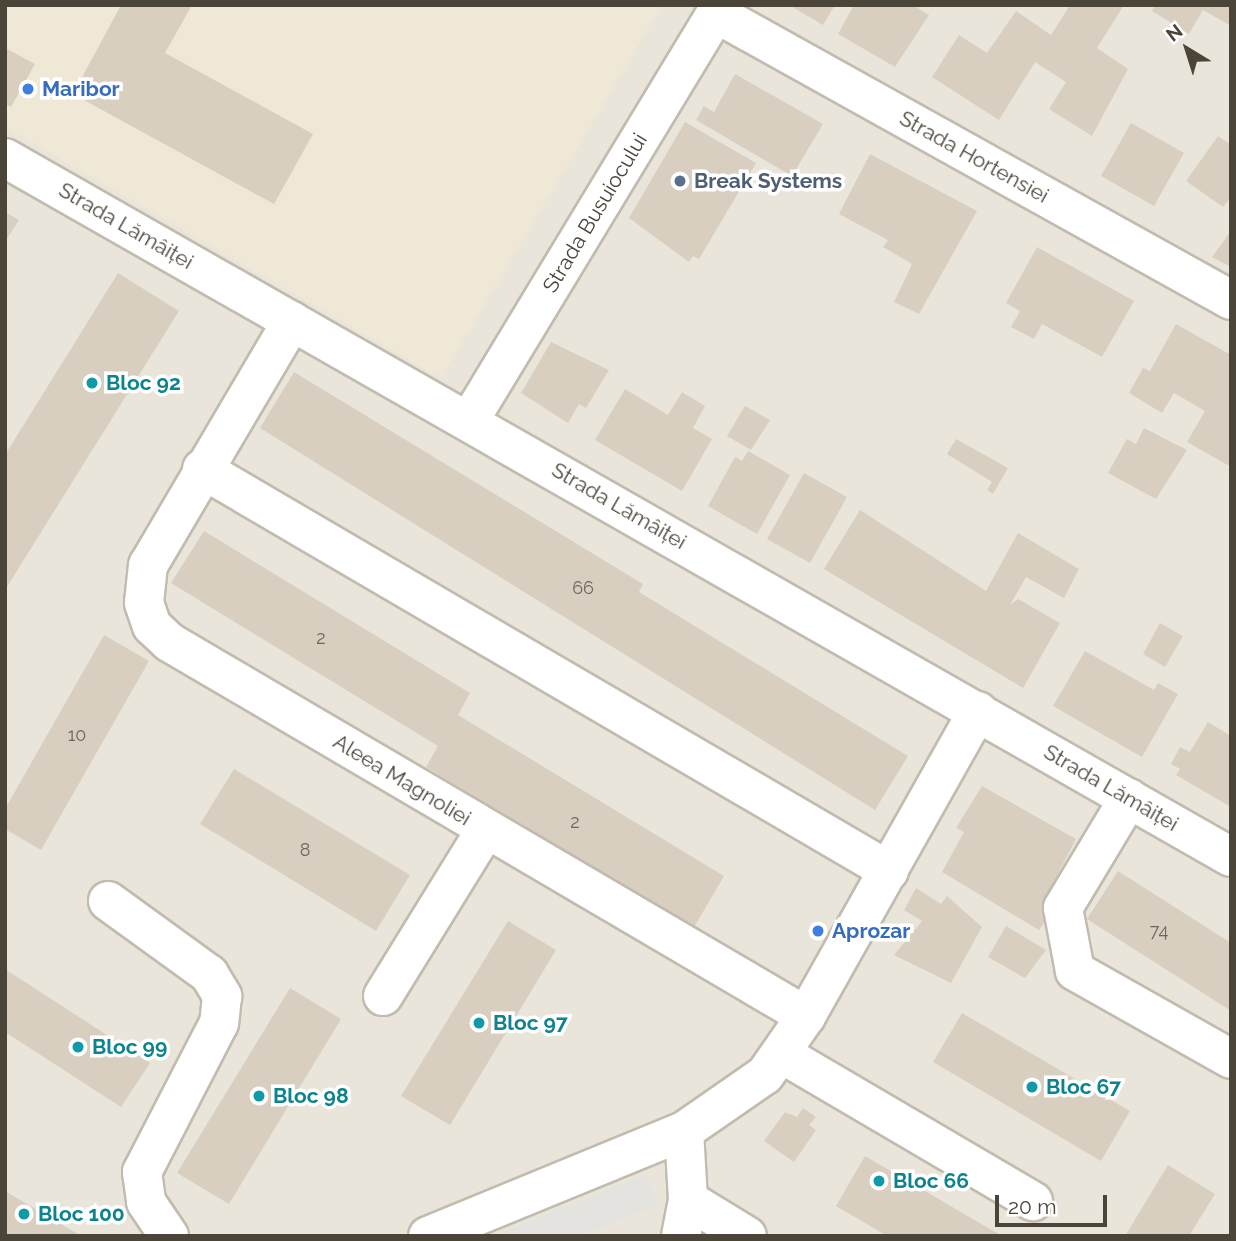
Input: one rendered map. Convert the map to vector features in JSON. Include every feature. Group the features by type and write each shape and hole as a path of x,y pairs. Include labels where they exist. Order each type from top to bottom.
{"street":[{"name":"Strada Hortensiei","path":"719,9 1231,300"},
{"name":"Strada Busuiocului","path":"468,421 719,9"},
{"name":"Strada Lămâiței","path":"5,158 1231,857"},
{"name":"Aleea Magnoliei","path":"292,321 202,469 148,565 144,603 152,626 169,642 806,1016"},
{"path":"202,469 889,870"},
{"path":"428,1236 684,1131 744,1095 782,1054 806,1016 978,711"},
{"path":"1129,798 1063,908 1075,971 1231,1059"},
{"path":"383,996 486,829"},
{"path":"108,901 209,974 222,996 219,1023 142,1172 146,1202 169,1236"},
{"path":"782,1054 1033,1201"},
{"path":"684,1131 684,1218 747,1236"}],"shaded area":[{"path":"5,5 1231,5 1231,1236 5,1236"},
{"path":"5,5 662,5 441,378 5,127"},
{"path":"647,1174 658,1205 581,1236 491,1236"}],"building":[{"path":"121,5 192,5 165,53 313,134 274,204 73,94"},
{"path":"789,5 835,5 823,25"},
{"path":"854,5 913,5 929,15 895,67 838,34"},
{"path":"1070,5 1124,5 1097,48 1128,69 1092,136 1049,109 1066,82 1035,62 999,120 932,77 959,35 987,53 1016,11 1051,35"},
{"path":"1155,5 1231,5 1231,26 1203,10 1189,34 1152,11"},
{"path":"5,48 35,64 11,107 5,104"},
{"path":"735,74 823,124 792,176 696,120 704,106 714,112"},
{"path":"685,122 756,163 699,259 693,256 689,262 629,218"},
{"path":"1131,123 1184,153 1154,206 1101,176"},
{"path":"1218,136 1231,145 1231,197 1223,207 1186,181"},
{"path":"870,154 977,211 919,314 894,302 912,264 883,247 888,240 839,214"},
{"path":"5,212 19,220 5,242"},
{"path":"1231,231 1231,267 1212,257"},
{"path":"1037,247 1134,301 1102,357 1042,324 1034,339 1011,327 1020,311 1006,303"},
{"name":"Bloc 92","path":"118,273 179,311 5,590 5,455"},
{"path":"1176,324 1231,355 1231,467 1187,442 1205,411 1174,393 1162,413 1129,393 1143,368 1150,371"},
{"path":"551,342 609,370 586,408 579,404 568,423 521,393"},
{"path":"294,372 643,584 639,592 908,756 875,810 260,428"},
{"path":"625,389 668,415 682,392 705,406 693,428 712,439 682,491 595,440"},
{"path":"745,406 770,420 751,450 727,436"},
{"path":"1144,428 1187,450 1156,499 1108,473 1127,439 1136,444"},
{"path":"956,439 1008,468 993,494 987,490 992,482 947,454"},
{"path":"748,451 790,475 757,534 708,506 735,457 742,461"},
{"path":"804,473 847,497 810,563 767,539"},
{"path":"860,510 986,591 1018,533 1079,569 1064,598 1026,577 1010,605 1018,599 1060,623 1023,688 824,569"},
{"path":"204,531 470,693 458,715 724,876 693,929 426,767 438,746 171,583"},
{"path":"1160,623 1183,636 1165,667 1143,654"},
{"path":"104,635 149,661 41,850 5,829 5,809"},
{"path":"1085,651 1154,690 1158,683 1178,694 1142,757 1053,706"},
{"path":"1208,722 1231,736 1231,807 1176,775 1180,769 1171,764 1180,747 1190,752"},
{"path":"234,769 410,875 376,931 200,824"},
{"path":"982,786 1076,839 1052,885 1065,891 1039,930 942,872 964,832 956,828"},
{"path":"1118,871 1231,943 1231,1011 1087,919"},
{"path":"916,888 941,904 947,896 982,927 951,983 894,955 922,921 904,910"},
{"name":"Bloc 97","path":"508,921 556,950 450,1125 401,1096"},
{"path":"1006,926 1046,950 1025,978 988,957"},
{"name":"Bloc 99","path":"5,969 150,1063 121,1107 5,1032"},
{"name":"Bloc 98","path":"290,988 341,1019 229,1204 177,1173"},
{"name":"Bloc 67","path":"962,1013 1130,1111 1101,1161 933,1062"},
{"path":"803,1108 816,1117 809,1125 816,1130 794,1162 764,1141 785,1112 797,1117"},
{"name":"Bloc 66","path":"865,1156 1002,1236 887,1236 836,1206"},
{"path":"1168,1165 1215,1194 1189,1236 1125,1236"},
{"name":"Bloc 100","path":"5,1191 81,1236 5,1236"}],"place":[{"name":"Maribor","path":"28,89"},
{"name":"Break Systems","path":"680,181"},
{"name":"Bloc 92","path":"92,383"},
{"name":"Aprozar","path":"818,931"},
{"name":"Bloc 97","path":"479,1023"},
{"name":"Bloc 99","path":"78,1047"},
{"name":"Bloc 67","path":"1032,1087"},
{"name":"Bloc 98","path":"259,1096"},
{"name":"Bloc 66","path":"879,1181"},
{"name":"Bloc 100","path":"24,1214"}]}
